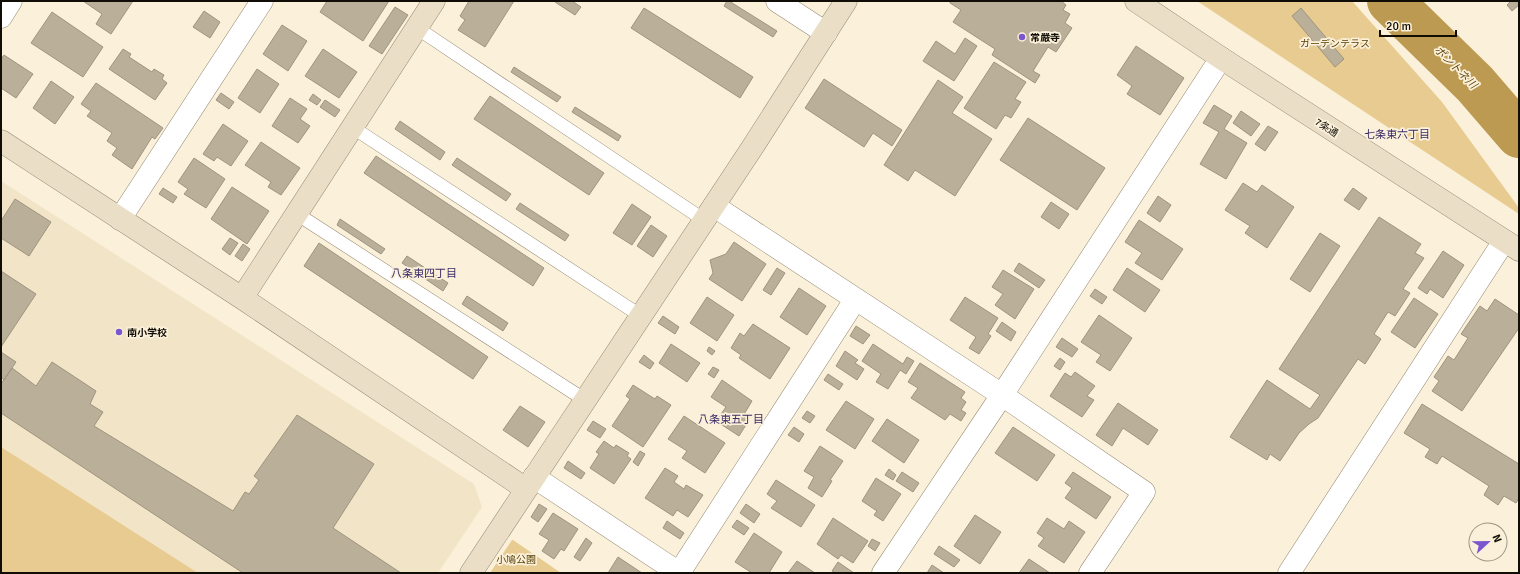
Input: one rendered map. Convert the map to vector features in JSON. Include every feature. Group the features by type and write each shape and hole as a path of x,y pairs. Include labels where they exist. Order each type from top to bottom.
{"street":[{"path":"1,17 11,1"},
{"path":"120,219 262,1"},
{"path":"242,298 434,1"},
{"path":"778,1 826,33"},
{"path":"471,573 709,213 846,1"},
{"name":"7条通","path":"1136,1 1221,58 1511,246"},
{"path":"883,573 1002,395 1221,58"},
{"path":"1,141 530,483 679,573 855,300"},
{"path":"709,213 855,300 1002,395 1144,492 1090,573"},
{"path":"1288,573 1511,246"}],"lane":[{"path":"417,28 709,213"},
{"path":"352,127 641,316"},
{"path":"296,214 585,400"}],"shaded area":[{"name":"南小学校","path":"1,181 474,484 482,507 438,573 1,573"}],"green space":[{"name":"ガーデンテラス","path":"1197,1 1352,1 1442,102 1519,208 1519,214"},
{"path":"1,447 198,573 1,573"},
{"name":"小鳩公園","path":"513,540 561,573 490,573"}],"building":[{"path":"83,1 133,1 111,34 96,24 102,14"},
{"path":"327,1 389,1 363,41 320,12"},
{"path":"469,1 514,1 485,47 458,30 465,20 460,16"},
{"path":"555,1 572,1 581,7 575,15"},
{"path":"727,1 777,31 773,37 724,6"},
{"name":"常嚴寺","path":"950,1 1061,1 1066,5 1063,10 1070,14 1065,23 1072,28 1056,52 1048,47 1033,71 1040,75 1035,83 992,55 995,49 953,22 961,10 950,3"},
{"path":"1511,1 1519,1 1519,5 1512,11 1507,5"},
{"path":"395,7 408,15 382,54 369,46"},
{"path":"644,8 753,77 740,98 631,28"},
{"path":"1301,8 1344,59 1335,67 1292,16"},
{"path":"204,11 220,22 210,38 193,27"},
{"path":"52,12 103,47 83,77 31,43"},
{"path":"282,25 307,41 288,71 263,54"},
{"path":"965,38 977,46 954,81 923,61 936,41 955,54"},
{"path":"1136,46 1184,78 1160,115 1127,94 1132,86 1117,75"},
{"path":"123,49 131,54 129,57 152,72 154,69 164,75 162,79 167,83 155,100 109,69"},
{"path":"323,49 357,72 339,98 305,76"},
{"path":"4,55 33,74 16,98 1,88 1,59"},
{"path":"994,62 1026,82 1015,99 1021,102 1011,118 1005,115 996,129 964,108"},
{"path":"514,67 561,97 557,102 511,72"},
{"path":"257,69 279,84 260,113 238,98"},
{"path":"824,79 902,130 892,146 873,133 864,147 805,108"},
{"path":"938,80 963,97 952,113 992,139 955,196 915,170 908,181 884,165"},
{"path":"51,81 74,97 55,124 33,108"},
{"path":"96,83 163,128 155,139 152,137 132,169 112,155 117,148 107,141 112,133 87,116 91,111 81,104"},
{"path":"221,93 234,102 229,109 216,100"},
{"path":"313,94 321,100 317,105 309,100"},
{"path":"490,96 604,173 589,195 474,119"},
{"path":"290,98 307,109 300,119 310,126 298,143 272,126"},
{"path":"325,100 340,110 335,117 320,107"},
{"path":"1214,105 1232,116 1224,129 1247,143 1226,179 1200,164 1219,132 1203,123"},
{"path":"575,107 621,136 618,141 572,112"},
{"path":"1241,111 1260,124 1251,136 1233,123"},
{"path":"1028,118 1105,168 1077,210 1000,160"},
{"path":"400,121 445,152 440,160 395,129"},
{"path":"223,124 248,141 231,166 217,157 214,161 203,154"},
{"path":"1268,126 1278,132 1265,151 1255,144"},
{"path":"261,142 300,168 281,195 268,187 271,182 245,165"},
{"path":"376,156 544,268 533,286 364,173"},
{"path":"194,158 225,179 206,208 184,194 188,189 178,182"},
{"path":"457,158 511,194 506,201 452,165"},
{"path":"1243,183 1257,192 1262,185 1294,207 1267,248 1245,233 1250,226 1225,210"},
{"path":"232,187 269,211 247,244 211,219"},
{"path":"163,188 177,197 173,203 159,194"},
{"path":"1353,188 1367,198 1359,210 1344,200"},
{"path":"1158,196 1171,205 1160,222 1147,213"},
{"path":"15,199 51,222 29,256 1,238 1,221"},
{"path":"1051,202 1069,214 1059,229 1041,217"},
{"path":"520,203 569,235 565,241 516,209"},
{"path":"632,204 651,217 632,245 613,233"},
{"path":"1379,217 1421,244 1415,253 1424,258 1403,289 1410,293 1395,316 1388,312 1374,334 1381,339 1365,364 1358,359 1318,418 1299,433 1280,461 1270,454 1267,460 1230,437 1267,380 1310,409 1320,395 1279,369"},
{"path":"340,219 385,249 381,254 337,225"},
{"path":"1139,220 1183,249 1162,280 1135,263 1142,253 1125,242"},
{"path":"651,225 667,236 653,257 637,246"},
{"path":"1320,233 1340,246 1310,292 1290,279"},
{"path":"230,238 238,243 230,255 222,249"},
{"path":"734,242 766,264 742,301 709,279 713,273 710,260 726,254"},
{"path":"319,243 488,357 473,379 304,266"},
{"path":"243,244 250,249 242,261 235,256"},
{"path":"1443,251 1464,265 1443,298 1430,289 1427,294 1418,288"},
{"path":"407,256 448,283 443,291 402,263"},
{"path":"1019,263 1045,280 1039,288 1014,271"},
{"path":"777,268 785,273 771,295 763,290"},
{"path":"1127,268 1160,290 1145,312 1113,290"},
{"path":"1003,270 1034,289 1015,319 995,305 1003,294 992,287"},
{"path":"1,271 36,294 1,347"},
{"path":"799,288 826,306 807,335 780,317"},
{"path":"1095,289 1107,297 1102,304 1090,296"},
{"path":"467,296 508,323 503,331 462,304"},
{"path":"707,297 734,315 717,341 690,323"},
{"path":"965,297 998,318 988,334 991,336 979,354 969,348 976,337 950,320"},
{"path":"1414,298 1438,314 1415,348 1391,332"},
{"path":"1495,299 1519,315 1519,328 1462,411 1432,391 1439,381 1434,377 1448,356 1454,360 1468,338 1461,334 1480,306 1487,311"},
{"path":"1099,315 1132,338 1110,371 1096,362 1101,355 1081,342"},
{"path":"663,316 679,327 675,334 658,323"},
{"path":"1002,322 1016,332 1011,341 996,331"},
{"path":"753,324 790,348 770,379 739,358 741,355 731,348 740,333 744,336"},
{"path":"856,326 870,335 863,344 850,336"},
{"path":"1062,338 1078,349 1072,357 1056,347"},
{"path":"671,344 700,363 687,382 659,363"},
{"path":"873,344 903,364 907,357 914,361 906,374 900,370 888,389 876,382 881,374 862,361"},
{"path":"709,347 715,351 712,355 707,351"},
{"path":"845,351 858,360 855,363 864,369 857,380 836,366"},
{"path":"1,352 16,362 4,380 1,377"},
{"path":"644,355 654,363 650,369 639,362"},
{"path":"1060,358 1065,362 1060,370 1054,366"},
{"path":"52,362 96,391 90,404 103,412 94,426 233,511 245,492 249,494 259,480 254,476 297,415 374,464 333,528 401,573 243,573 1,413 1,384 12,368 36,386"},
{"path":"920,363 965,392 961,398 966,402 961,410 966,413 961,421 950,414 945,420 911,398 918,388 908,382"},
{"path":"713,367 719,370 714,378 708,374"},
{"path":"1075,372 1095,386 1087,396 1094,400 1082,417 1050,396 1065,373 1071,377"},
{"path":"828,374 843,384 839,390 824,380"},
{"path":"722,380 752,401 743,416 749,420 739,436 716,421 726,407 711,397"},
{"path":"633,385 655,399 657,396 671,405 643,447 612,426 630,399 626,396"},
{"path":"846,401 874,419 855,449 826,430"},
{"path":"1118,403 1158,430 1148,445 1123,428 1112,446 1096,435"},
{"path":"1422,404 1519,464 1519,498 1516,503 1504,496 1498,505 1484,495 1489,486 1442,456 1437,464 1425,457 1430,449 1404,433"},
{"path":"520,406 545,422 528,447 503,430"},
{"path":"807,411 815,416 810,423 802,418"},
{"path":"684,416 725,443 705,473 682,458 687,451 668,439"},
{"path":"887,419 919,440 904,463 872,441"},
{"path":"593,421 606,429 600,438 587,430"},
{"path":"794,427 804,434 799,442 788,435"},
{"path":"1013,427 1055,455 1037,481 995,453"},
{"path":"604,441 614,448 616,445 629,453 627,456 631,459 614,484 590,468 599,454 596,452"},
{"path":"820,446 843,461 830,480 832,481 822,497 808,488 814,477 804,471"},
{"path":"640,451 645,454 638,466 633,462"},
{"path":"568,461 585,473 581,479 564,468"},
{"path":"665,468 678,476 674,482 684,489 686,485 703,495 688,517 677,510 673,516 645,498"},
{"path":"889,469 896,475 893,480 885,475"},
{"path":"902,472 919,483 913,492 896,481"},
{"path":"1073,472 1111,497 1096,519 1065,498 1072,488 1065,483"},
{"path":"876,478 901,494 883,521 874,515 877,511 862,501"},
{"path":"776,480 815,505 801,527 771,508 777,501 767,494"},
{"path":"539,504 547,509 538,522 531,517"},
{"path":"746,504 760,514 754,523 740,513"},
{"path":"553,513 578,529 564,551 561,549 554,559 542,551 549,540 539,534"},
{"path":"975,515 1001,532 980,564 954,546"},
{"path":"833,518 868,541 853,563 841,555 838,559 817,544"},
{"path":"1047,518 1064,529 1069,521 1085,532 1064,563 1038,546 1044,538 1037,533"},
{"path":"737,520 749,528 744,535 732,527"},
{"path":"667,521 684,533 680,539 663,528"},
{"path":"754,533 782,552 769,573 752,573 735,562"},
{"path":"586,538 592,543 580,561 574,557"},
{"path":"872,539 880,543 875,551 868,546"},
{"path":"939,546 960,560 954,567 934,554"},
{"path":"618,557 642,573 608,573"},
{"path":"1029,559 1050,573 1019,573"},
{"path":"797,561 815,573 788,573"},
{"path":"838,562 854,573 836,573 832,571"},
{"path":"932,565 944,573 927,573"}],"waterway":[{"name":"ポントネ川","path":"1390,1 1475,84 1519,135"}],"place":[{"name":"常嚴寺","path":"1022,37"},
{"name":"南小学校","path":"119,332"}],"district":[{"name":"七条東六丁目","path":"1397,134"},
{"name":"八条東四丁目","path":"424,273"},
{"name":"八条東五丁目","path":"731,419"}]}
